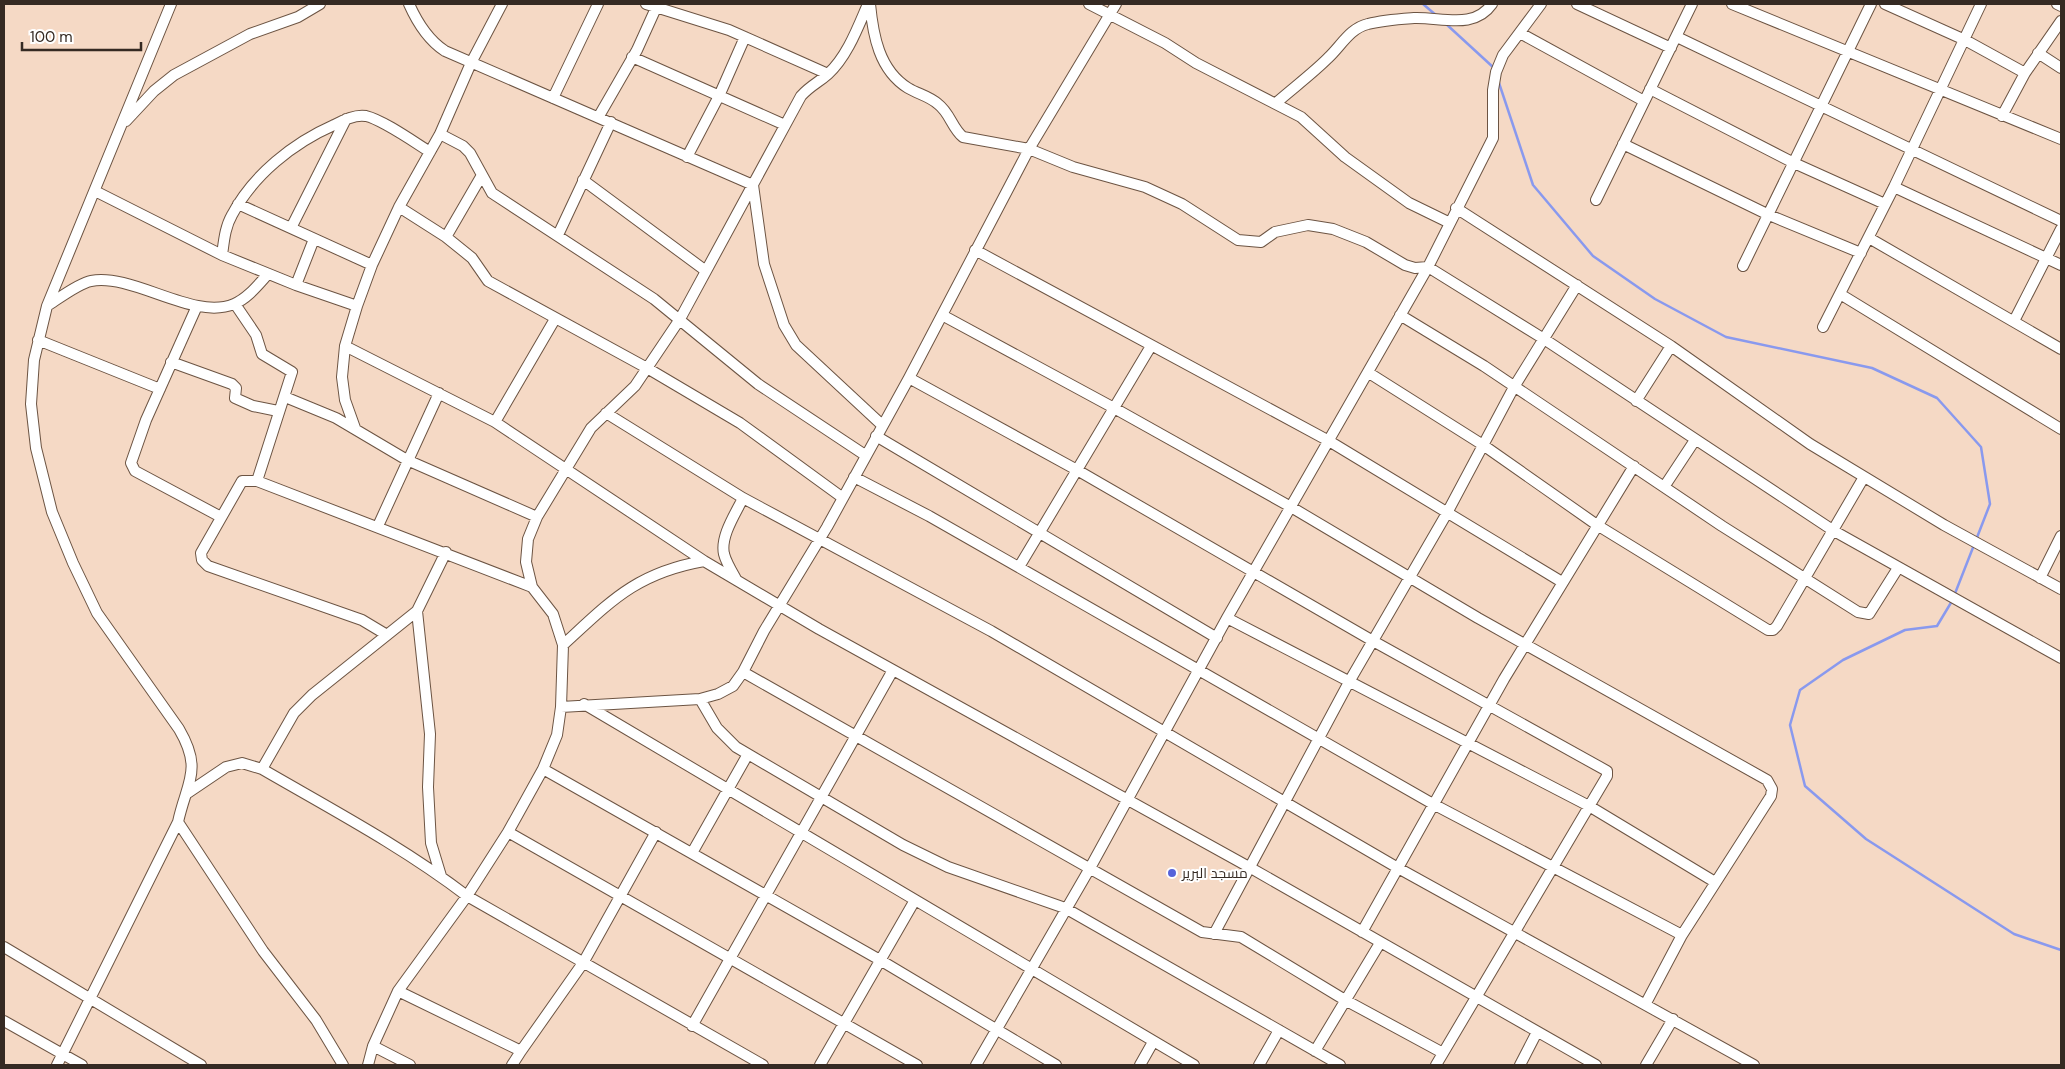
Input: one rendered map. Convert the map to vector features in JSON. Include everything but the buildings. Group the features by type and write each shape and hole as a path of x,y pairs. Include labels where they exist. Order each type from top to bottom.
{"street":[{"path":"57,1065 178,822 193,765 190,748 179,729 96,614 52,512 36,448 31,404 34,360 47,306 171,4"},
{"path":"122,125 154,91 174,75 250,34 298,17 320,4"},
{"path":"409,4 424,30 437,46 471,63 599,116 687,157 754,185"},
{"path":"356,428 344,393 342,377 345,346 357,306 372,265 400,207 440,134 471,63 502,4"},
{"path":"553,98 598,4"},
{"path":"368,1065 373,1046 398,991 467,896 508,832 543,768 557,735 561,706 562,645 553,614 532,587 526,562 528,538 536,516 591,428 635,386 680,319 801,96 812,83 828,74 849,44 869,4"},
{"path":"869,4 878,52 892,75 908,88 938,103 948,112 963,137 1029,149 1073,166 1145,187 1182,204 1238,240 1261,242 1275,232 1308,225 1333,230 1366,242 1405,264 1416,268 1428,267 1544,339 1834,530 1898,568 2061,658"},
{"path":"1089,4 1111,14 1196,63 1276,102 1301,117 1345,156 1409,203 1450,223"},
{"path":"561,706 700,699 718,694 733,686 821,538 909,378 1029,149 1116,4"},
{"path":"1276,102 1330,57 1348,35 1367,24 1415,18 1457,21 1477,18 1486,13 1492,4"},
{"path":"976,1065 1030,968 1090,868 1227,618 1428,267 1456,208 1493,138 1492,104 1496,72 1503,55 1541,4"},
{"path":"1577,4 1671,48"},
{"path":"1596,200 1692,4"},
{"path":"1732,4 2061,139"},
{"path":"1743,266 1871,4"},
{"path":"1885,4 1965,40 2025,73"},
{"path":"1823,326 1894,187 1982,4"},
{"path":"2057,4 2061,6"},
{"path":"599,116 632,57 651,6 744,37 828,74"},
{"path":"2002,116 2025,73 2061,21"},
{"path":"1520,33 1644,101"},
{"path":"687,157 719,96 744,37"},
{"path":"1676,37 2061,221"},
{"path":"2038,53 2061,68"},
{"path":"632,57 786,125"},
{"path":"1650,89 1794,163 1885,204"},
{"path":"222,255 226,231 238,204 254,184 302,141 346,119 358,116 375,120 430,152"},
{"path":"291,228 346,119"},
{"path":"558,235 611,122"},
{"path":"440,134 462,146 470,153 492,193 558,235 680,319 758,384 865,455"},
{"path":"1623,144 1769,215 1861,253"},
{"path":"446,237 482,175"},
{"path":"583,180 706,271"},
{"path":"754,185 764,264 784,325 796,345 882,425"},
{"path":"1894,187 2061,266"},
{"path":"95,191 222,255 296,285 357,306"},
{"path":"238,204 372,265"},
{"path":"400,207 446,237 472,258 488,281 647,368 740,423 843,498"},
{"path":"1456,208 1670,346 1810,444 1944,525 2061,589"},
{"path":"2014,321 2061,229"},
{"path":"1868,238 2061,349"},
{"path":"296,285 314,239"},
{"path":"975,250 1329,441 1562,582"},
{"path":"47,306 90,281 108,280 197,306 223,307 235,304 248,295 268,274"},
{"path":"1214,934 1349,682 1447,513 1514,387 1577,285"},
{"path":"1840,294 2061,429"},
{"path":"235,304 256,335 262,354 292,372 286,397 278,411 271,443 257,481"},
{"path":"197,306 171,362 131,459 132,468 221,518"},
{"path":"1400,315 1461,351 1722,526 1864,615 1869,614 1872,610 1898,568"},
{"path":"942,316 1114,408 1291,507 1525,644 1767,780 1772,789 1771,796 1682,935 1646,1004"},
{"path":"495,422 555,319"},
{"path":"38,340 160,389"},
{"path":"345,346 495,422 565,468 586,485 736,580 892,670 1249,867 1596,1065"},
{"path":"1019,568 1151,346"},
{"path":"1636,401 1670,346"},
{"path":"171,362 232,384 236,388 235,398 246,404 278,411"},
{"path":"1369,373 1483,446 1597,525 1768,630 1773,630 1777,626 1864,477"},
{"path":"909,378 1077,470 1488,706 1604,768 1607,776 1436,1065"},
{"path":"378,526 439,393"},
{"path":"286,397 356,428 407,460 536,516"},
{"path":"606,413 743,498 992,631 1398,868 1754,1065"},
{"path":"876,436 1217,638"},
{"path":"1664,487 1695,440"},
{"path":"1362,932 1488,706 1634,466"},
{"path":"854,477 1319,737 1433,804 1682,935"},
{"path":"388,635 362,620 208,566 202,560 201,553 242,481 257,481 446,552 532,587"},
{"path":"736,580 724,554 724,544 729,526 743,498"},
{"path":"2040,578 2061,536"},
{"path":"262,769 294,713 312,695 417,611 446,552"},
{"path":"562,645 622,593 638,582 678,566 704,561"},
{"path":"417,611 430,734 428,787 431,843 441,876"},
{"path":"1227,618 1589,806 1715,882"},
{"path":"692,1026 892,670"},
{"path":"743,672 854,737 1202,932 1241,937 1345,1000 1443,1053"},
{"path":"700,699 717,728 736,747 903,845 948,867 1066,908 1340,1065"},
{"path":"584,704 1194,1065"},
{"path":"692,853 748,754"},
{"path":"186,794 226,767 242,763 262,769 385,841 441,876 467,896 763,1065"},
{"path":"543,768 766,894 1056,1065"},
{"path":"178,822 263,951 316,1020 343,1065"},
{"path":"508,832 918,1065"},
{"path":"512,1065 584,963 656,832"},
{"path":"820,1065 915,900"},
{"path":"1316,1051 1380,943"},
{"path":"4,947 201,1065"},
{"path":"398,991 521,1050"},
{"path":"1646,1065 1673,1019"},
{"path":"4,1021 82,1065"},
{"path":"1259,1065 1279,1030"},
{"path":"1520,1065 1537,1032"},
{"path":"1140,1065 1153,1042"},
{"path":"373,1046 410,1065"}],"waterway":[{"path":"1423,4 1437,16"},
{"path":"1445,23 1494,68"},
{"path":"1498,80 1533,185 1593,256 1655,299 1726,337 1872,368 1937,398 1981,447 1990,504 1976,540"},
{"path":"1954,596 1974,545"},
{"path":"1952,601 1937,626 1905,630 1843,660 1800,690 1790,725 1805,786 1866,839 2014,934 2061,950"}],"place":[{"name":"مسجد البرير","path":"1172,873"}]}
